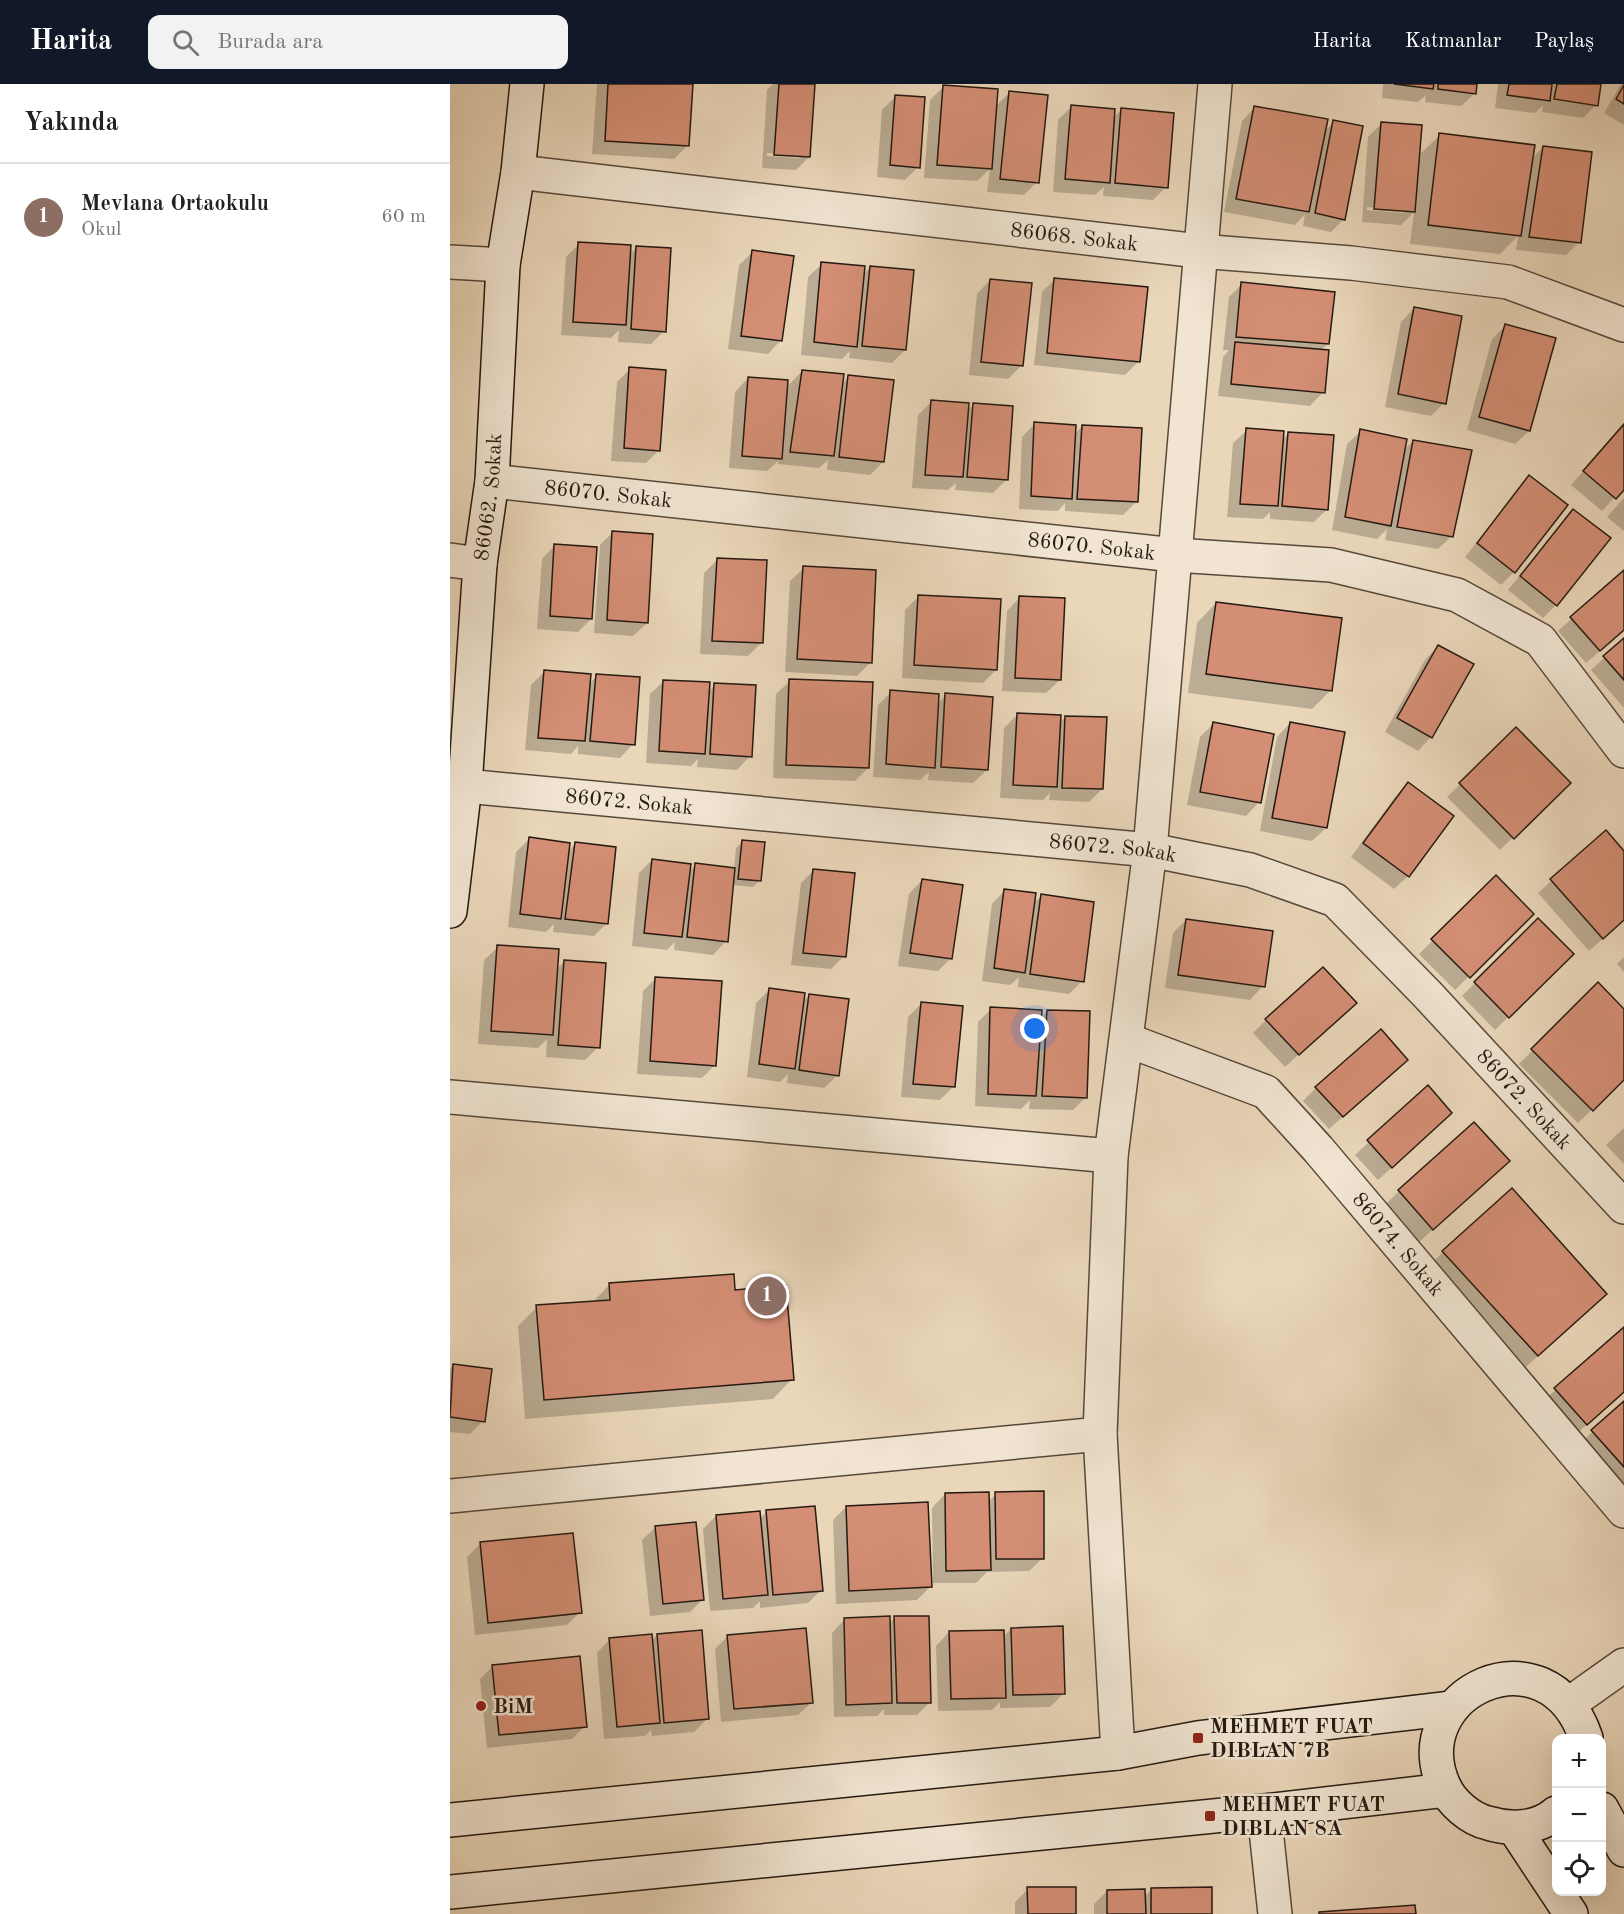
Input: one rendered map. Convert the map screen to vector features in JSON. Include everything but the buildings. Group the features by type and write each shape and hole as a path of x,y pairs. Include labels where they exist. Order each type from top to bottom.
{"street":[{"name":"86062. Sokak","path":"450,911 465,786 465,562 492,481 503,265 518,172 527,84"},
{"path":"1118,1753 1100,1434 1111,1155 1150,850 1199,251 1215,84"},
{"name":"86068. Sokak","path":"518,172 1199,251 1351,263 1508,282 1624,325"},
{"path":"450,262 503,265"},
{"name":"86070. Sokak","path":"492,481 1175,555 1331,565 1457,595 1540,640 1624,752"},
{"name":"86072. Sokak","path":"465,786 1150,850 1250,870 1335,900 1427,994 1624,1207"},
{"name":"86074. Sokak","path":"1127,1040 1266,1092 1318,1149 1624,1511"},
{"path":"450,1097 1111,1155"},
{"path":"450,1496 1100,1434"},
{"path":"1569,1704 1624,1665"},
{"path":"1552,1815 1530,1825 1514,1828 1478,1821 1454,1802 1446,1790 1441,1778 1437,1754 1439,1733 1452,1708 1477,1686 1507,1678 1522,1679 1544,1686 1569,1704 1580,1720 1585,1734"},
{"path":"450,1820 1118,1753 1198,1738 1452,1708"},
{"path":"450,1892 1264,1811 1446,1790"},
{"path":"1264,1811 1275,1914"},
{"path":"1606,1816 1624,1850"},
{"path":"1514,1828 1571,1914"}],"place":[{"name":"Mevlana Ortaokulu","path":"767,1296"},
{"name":"BiM","path":"481,1706"},
{"name":"MEHMET FUAT DIBLAN 7B","path":"1198,1738"},
{"name":"MEHMET FUAT DIBLAN 8A","path":"1210,1816"}]}
